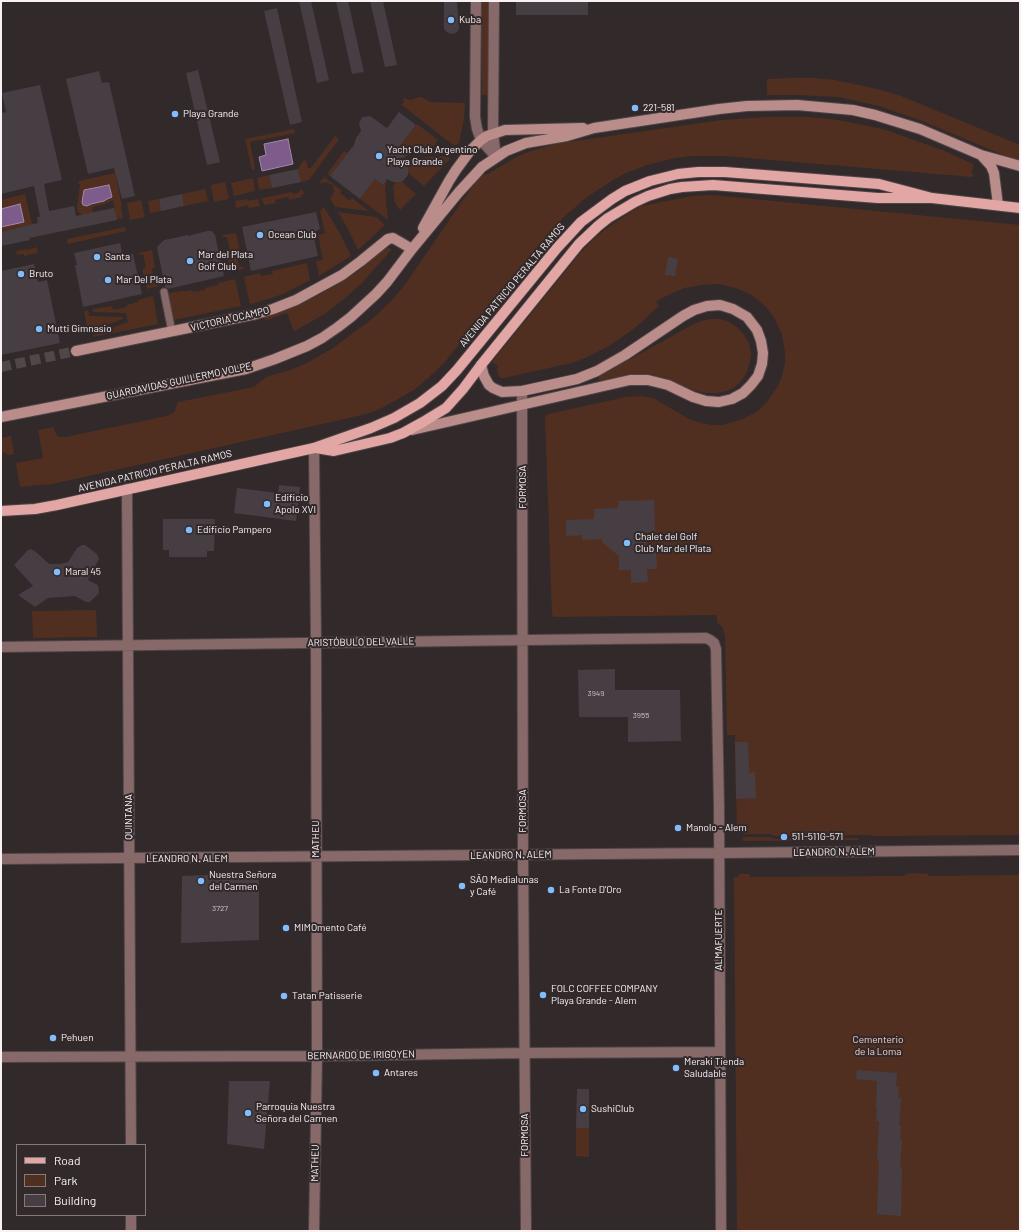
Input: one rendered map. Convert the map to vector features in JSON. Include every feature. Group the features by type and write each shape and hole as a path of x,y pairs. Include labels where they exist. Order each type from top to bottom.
{"main road":[{"name":"GUARDAVIDAS GUILLERMO VOLPE","path":"1,417 246,368 294,352 322,338 351,317 376,294 466,184 482,167 516,146 526,143 567,136 594,128 719,109 747,106 797,104 853,110 875,115 920,129 981,155 1020,166"},
{"name":"GUARDAVIDAS GUILLERMO VOLPE","path":"412,249 449,181 470,151 482,140 505,130 594,128"},
{"name":"GUARDAVIDAS GUILLERMO VOLPE","path":"981,155 991,166 994,173 998,205"},
{"name":"AVENIDA PATRICIO PERALTA RAMOS","path":"1,511 35,509 314,448 371,428 394,418 442,386 462,365 557,248 585,218 612,199 636,186 650,181 678,174 725,172 878,184 932,198"},
{"name":"AVENIDA PATRICIO PERALTA RAMOS","path":"314,448 334,451 377,442 408,431 446,408 587,236 608,218 648,196 676,188 713,185 878,198 932,198 1020,208"},
{"name":"VICTORIA OCAMPO","path":"76,351 256,314 287,304 342,275 388,239 393,238 412,249"},
{"path":"408,431 630,380 648,380 668,385 693,397 706,401 719,402 732,399 751,386 758,376 762,364 763,353 757,330 746,317 733,309 720,305 707,306 694,310 647,341 597,371 576,379 522,391 502,392 493,388 484,376 481,365"}],"street":[{"path":"476,1 476,117 482,140 496,157"},
{"path":"494,1 493,134 496,157"},
{"path":"164,292 172,332"},
{"name":"FORMOSA","path":"522,391 523,855 526,1231"},
{"name":"MATHEU","path":"314,448 317,1056 314,1231"},
{"name":"QUINTANA","path":"127,489 131,1144"},
{"name":"ARISTÓBULO DEL VALLE","path":"1,647 706,638 714,643 716,649"},
{"name":"ALMAFUERTE","path":"716,649 719,853 721,1231"},
{"name":"LEANDRO N. ALEM","path":"1,859 316,858 1020,850"},
{"name":"BERNARDO DE IRIGOYEN","path":"1,1057 720,1052"},
{"path":"131,1216 131,1231"}],"green space":[{"path":"482,1 489,1 489,95 482,95"},
{"path":"790,78 835,80 901,96 1020,145 1020,162 922,121 879,106 839,97 767,95 767,79"},
{"path":"419,97 431,102 465,103 464,119 459,143 453,145 402,105 404,101 402,98 411,100"},
{"path":"766,117 807,117 831,119 886,130 945,151 973,164 972,173 974,176 724,156 691,156 675,158 647,165 613,180 587,197 565,216 539,245 444,363 414,390 380,409 366,414 52,484 20,487 16,463 43,458 38,430 53,427 58,437 65,437 167,416 174,412 178,402 254,387 266,377 305,364 333,348 372,319 404,286 478,178 482,175 488,174 518,156 555,144 722,120"},
{"path":"417,124 438,140 433,148 417,150 402,160 405,155 397,149"},
{"path":"294,129 295,133 250,142 255,169 252,170 245,139"},
{"path":"335,136 339,139 309,180 301,182 298,169 303,161 306,160 308,168 311,168"},
{"path":"344,151 348,153 330,176 327,174"},
{"path":"448,156 450,159 424,186 408,173 407,166 415,160 426,157"},
{"path":"115,173 123,218 51,233 82,215 78,212 77,208 80,184 78,184 79,181","holes":["113,200 114,208 93,212 92,207 105,204"]},
{"path":"269,175 272,188 259,190 257,178"},
{"path":"324,177 342,191 340,193 350,201 352,198 369,211 335,207 330,198 334,193 333,185 326,182 318,185"},
{"path":"253,178 255,191 234,196 231,183"},
{"path":"375,179 383,185 387,179 385,189 388,220 360,199"},
{"path":"401,181 416,194 400,210 395,203 393,187 395,182"},
{"path":"225,182 229,199 214,202 211,185"},
{"path":"205,189 208,201 184,206 182,194"},
{"path":"300,190 303,190 304,194 301,194 302,197 289,200 288,197 275,200 276,203 264,205 262,198 292,192 293,194 300,192"},
{"path":"25,194 34,233 26,226 1,232 1,200"},
{"path":"712,195 1020,225 1020,835 776,836 770,834 739,833 737,830 735,735 727,735 725,636 723,628 717,622 717,615 554,617 552,614 545,418 548,414 626,397 642,396 653,398 689,419 701,423 723,425 743,419 758,411 766,403 778,386 785,363 782,335 775,319 765,306 752,295 736,288 719,284 702,285 684,288 660,299 656,302 659,306 635,328 609,346 583,359 504,378 501,378 498,375 498,366 492,362 581,252 597,236 614,223 641,206 692,196"},
{"path":"159,199 161,211 150,213 148,201"},
{"path":"247,199 247,201 258,199 260,206 249,208 248,205 236,208 235,201"},
{"path":"141,200 145,217 130,220 127,203"},
{"path":"324,207 351,256 319,276 316,261 323,260 318,235 325,233 320,211"},
{"path":"338,212 376,217 385,225 358,250"},
{"path":"125,227 126,231 68,244 67,239"},
{"path":"236,233 240,251 236,252 239,267 243,266 244,269 231,271 226,252 230,251 227,237 223,237 223,235"},
{"path":"37,247 38,253 24,256 24,254 17,255 16,251"},
{"path":"386,248 392,249 361,284 326,313 309,323 294,331 287,313 267,320 263,318 299,305 328,290 357,272"},
{"path":"152,250 155,268 152,269 155,284 159,284 159,286 147,289 142,269 146,268 143,254 139,255 139,253"},
{"path":"307,263 310,280 283,294 250,304 244,277 260,273 261,276 273,274 272,271"},
{"path":"235,279 241,306 173,320 168,293 205,290 205,288 218,285 218,283"},
{"path":"153,296 158,324 93,337 93,335 128,322 126,313 93,312 92,309 112,306 113,310 127,307 127,305 138,302 138,300"},
{"path":"88,310 89,316 122,317 123,319 88,332 84,311"},
{"path":"710,319 720,319 729,322 737,327 749,343 751,353 747,372 735,387 727,391 707,393 696,391 665,378 650,374 631,374 601,381 598,379 600,376 692,325"},
{"path":"11,436 14,454 9,455 1,451 1,438"},
{"path":"96,610 97,637 33,638 32,611"},
{"path":"743,837 770,837 776,839 857,838 860,840 743,841"},
{"name":"Cementerio de la Loma","path":"739,874 750,874 750,877 905,876 905,874 928,874 929,876 1020,875 1020,1231 737,1231 734,877 739,877"},
{"path":"576,1128 589,1128 589,1157 576,1156"}],"shaded area":[{"path":"288,139 293,164 262,171 259,157 266,155 264,144"},
{"path":"109,185 112,197 87,206 83,205 84,190"},
{"path":"20,204 24,222 1,227 1,209"}],"building":[{"path":"299,1 311,1 329,80 317,83"},
{"path":"336,1 348,1 364,72 352,74"},
{"path":"370,1 383,1 397,65 385,67"},
{"name":"Kuba","path":"444,1 457,1 459,29 453,34 448,33 444,29"},
{"path":"516,1 588,1 588,15 516,15"},
{"path":"277,8 302,122 290,125 264,11"},
{"path":"198,70 220,162 207,165 186,73"},
{"path":"99,71 102,83 109,82 135,196 122,199 114,168 88,174 66,79"},
{"path":"40,85 62,180 44,184 49,211 74,206 76,216 114,208 117,220 29,238 30,240 1,246 1,232 38,223 37,217 40,217 34,186 1,194 1,113 6,112 2,93"},
{"name":"Yacht Club Argentino Playa Grande","path":"399,112 416,125 397,149 406,155 402,159 408,168 408,175 403,181 400,182 393,182 387,179 383,185 375,179 360,199 330,176 354,145 356,138 361,131 359,124 362,117 370,116 387,128"},
{"path":"298,169 301,182 272,188 269,175"},
{"path":"182,194 184,206 161,211 159,199"},
{"path":"316,212 320,229 313,233 318,256 251,271 242,227"},
{"name":"Mar del Plata Golf Club","path":"212,231 215,235 224,276 168,289 165,287 157,247 164,240"},
{"name":"Mar Del Plata","path":"120,243 123,256 133,254 142,294 83,307 74,253"},
{"path":"668,257 678,259 675,276 665,275"},
{"path":"34,264 38,282 47,280 60,343 1,355 1,271"},
{"name":"Edificio Apolo XVI","path":"279,485 300,487 296,521 234,513 237,488 278,493"},
{"name":"Chalet del Golf Club Mar del Plata","path":"654,500 655,532 645,532 646,552 656,552 657,569 647,569 648,582 631,583 631,570 619,570 619,556 602,542 602,539 582,540 582,535 566,536 566,520 594,519 594,509 618,508 618,501"},
{"name":"Edificio Pampero","path":"163,519 215,519 214,551 207,551 207,557 169,557 169,550 163,550"},
{"name":"Maral 45","path":"85,545 97,554 99,559 88,580 98,585 99,593 90,602 86,602 75,596 48,598 35,607 18,595 33,586 14,565 28,550 31,549 36,552 49,564 59,564 68,562 77,548"},
{"path":"615,669 615,690 680,690 681,741 628,742 628,717 579,717 578,670"},
{"path":"735,742 748,742 749,773 755,772 756,798 736,799"},
{"name":"Nuestra Señora del Carmen","path":"259,873 259,940 181,943 182,876"},
{"path":"857,1070 897,1073 896,1086 899,1087 898,1098 901,1098 899,1126 901,1126 900,1140 902,1140 900,1167 902,1167 901,1216 877,1214 879,1121 876,1121 877,1081 856,1079"},
{"name":"Parroquia Nuestra Señora del Carmen","path":"229,1081 270,1081 264,1149 227,1144"},
{"path":"577,1089 589,1089 589,1128 576,1128"}],"tunnel":[{"path":"1,367 76,351"}],"place":[{"name":"Kuba","path":"451,20"},
{"name":"221-581","path":"635,108"},
{"name":"Playa Grande","path":"175,114"},
{"name":"Yacht Club Argentino Playa Grande","path":"379,156"},
{"name":"Ocean Club","path":"260,235"},
{"name":"Santa","path":"97,257"},
{"name":"Mar del Plata Golf Club","path":"190,261"},
{"name":"Bruto","path":"21,274"},
{"name":"Mar Del Plata","path":"108,280"},
{"name":"Mutti Gimnasio","path":"39,329"},
{"name":"Edificio Apolo XVI","path":"267,504"},
{"name":"Edificio Pampero","path":"189,530"},
{"name":"Chalet del Golf Club Mar del Plata","path":"627,543"},
{"name":"Maral 45","path":"57,572"},
{"name":"Manolo - Alem","path":"678,828"},
{"name":"511-511G-571","path":"784,837"},
{"name":"Nuestra Señora del Carmen","path":"201,881"},
{"name":"SÃO Medialunas y Café","path":"462,886"},
{"name":"La Fonte D'Oro","path":"551,890"},
{"name":"MIMOmento Café","path":"286,928"},
{"name":"FOLC COFFEE COMPANY Playa Grande - Alem","path":"543,995"},
{"name":"Tatan Patisserie","path":"284,996"},
{"name":"Pehuen","path":"53,1038"},
{"name":"Meraki Tienda Saludable","path":"676,1068"},
{"name":"Antares","path":"376,1073"},
{"name":"SushiClub","path":"583,1109"},
{"name":"Parroquia Nuestra Señora del Carmen","path":"248,1113"}]}
